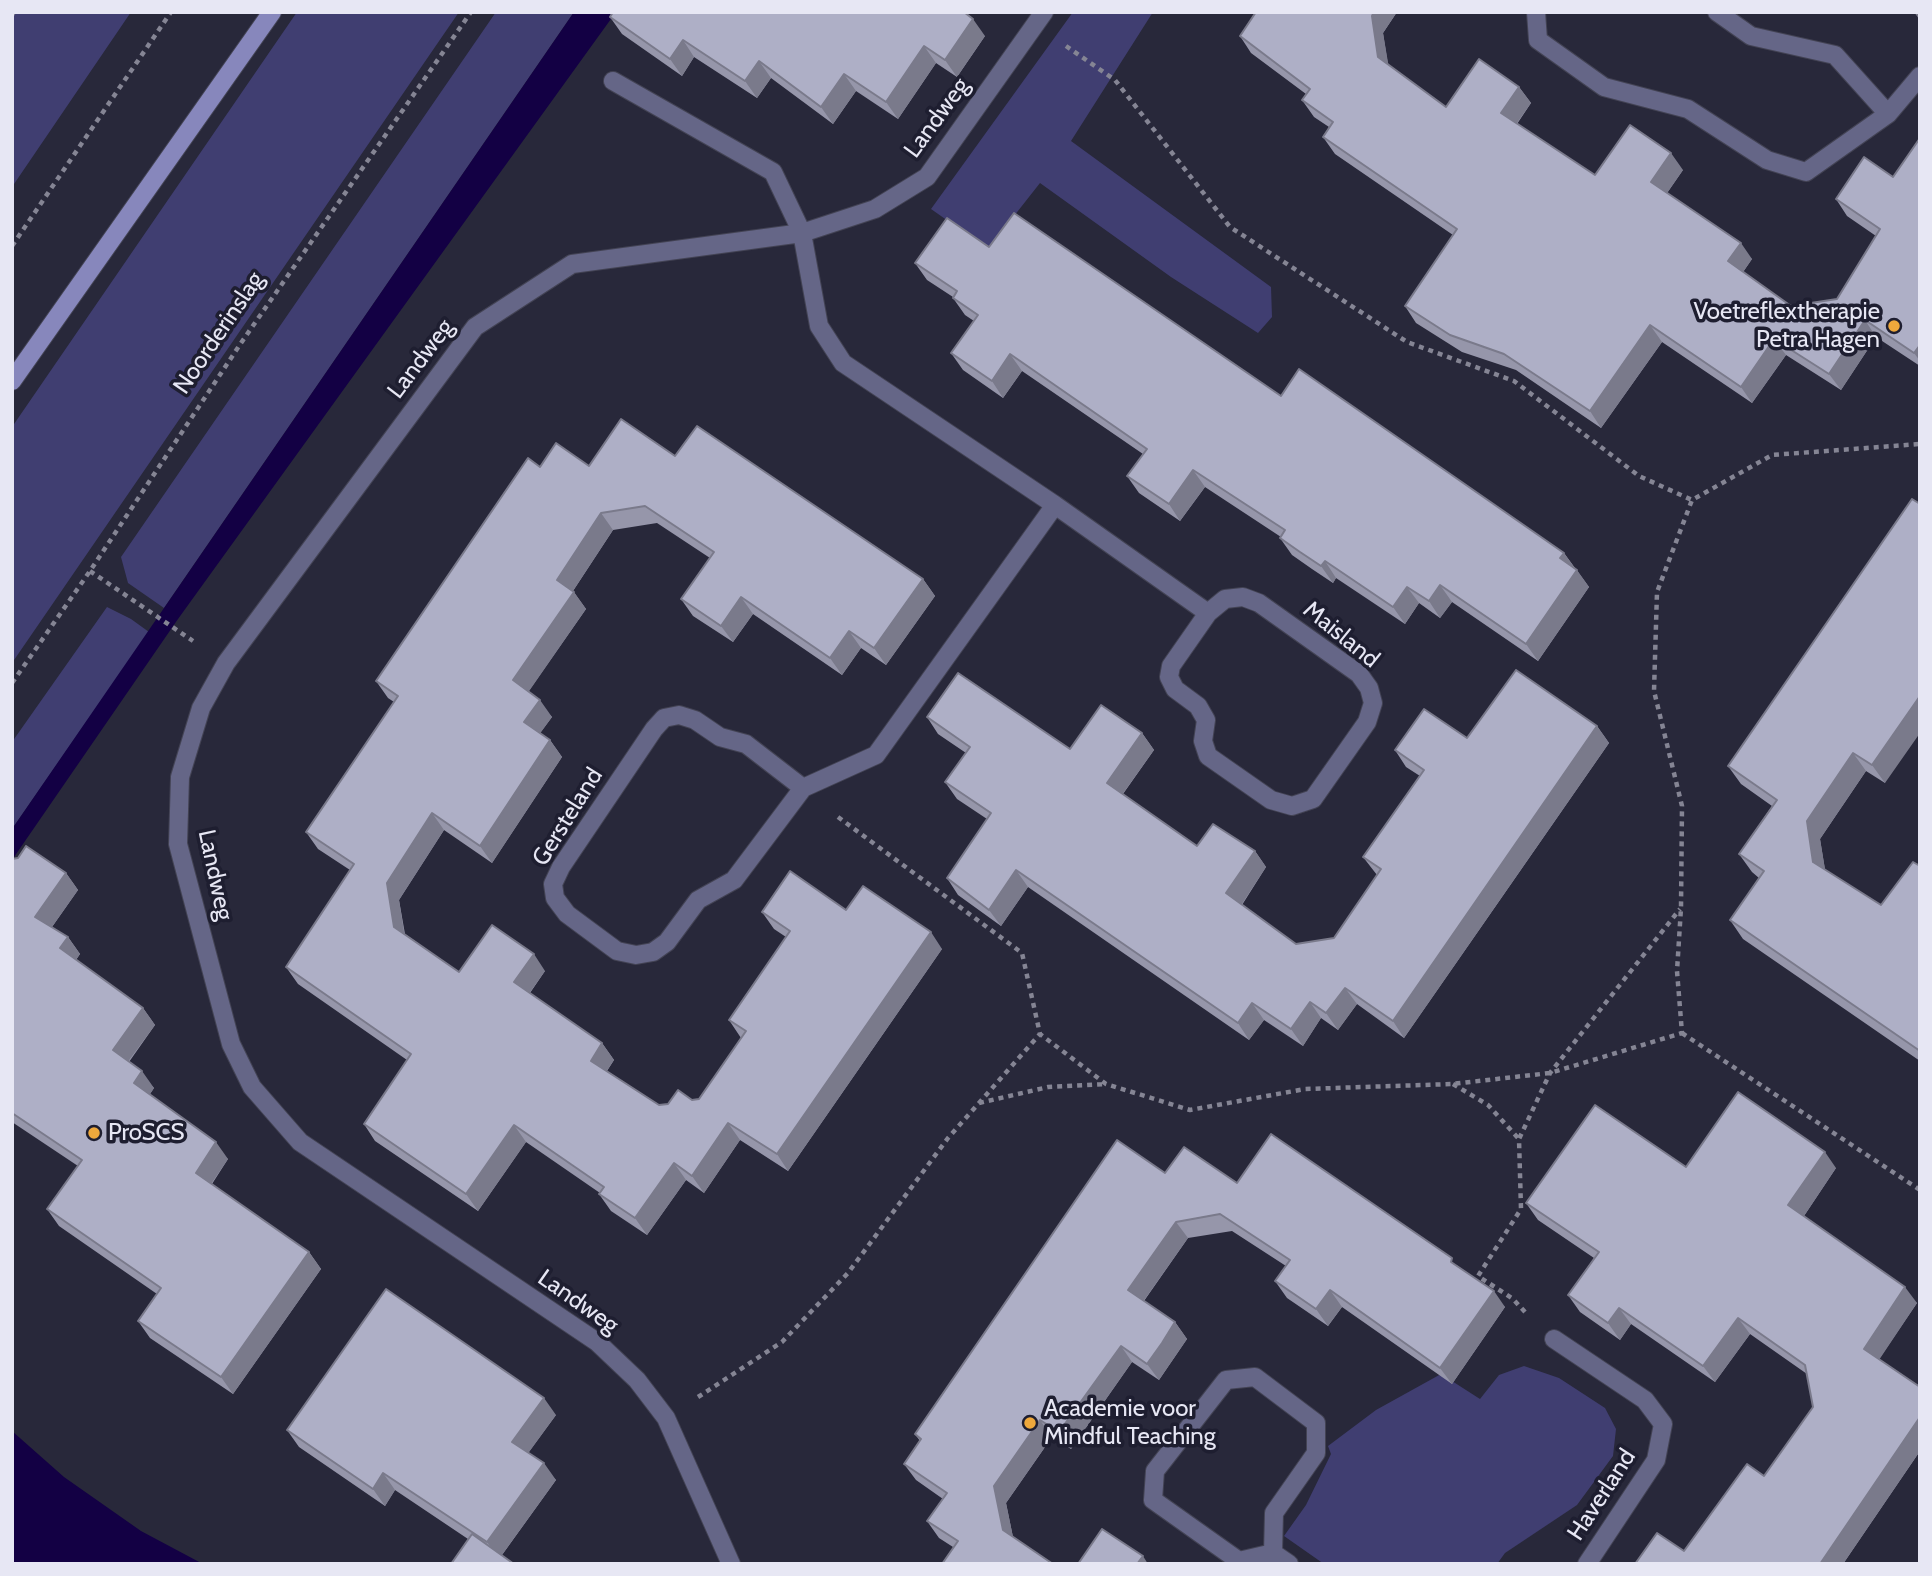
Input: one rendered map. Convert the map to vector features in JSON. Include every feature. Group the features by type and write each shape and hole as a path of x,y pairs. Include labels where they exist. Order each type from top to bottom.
{"main road":[{"path":"12,381 272,12"}],"street":[{"path":"1536,12 1538,40 1604,87 1688,109 1767,160 1806,172 1888,114 1920,76"},
{"path":"1717,12 1751,36 1835,55 1888,114"},
{"name":"Landweg","path":"731,1564 666,1418 637,1380 597,1342 300,1142 252,1087 231,1044 178,844 180,777 201,709 226,663 475,327 572,264 802,233 875,209 927,177 1039,18"},
{"path":"613,81 773,172 802,233 819,326 843,363 1055,505 1208,612"},
{"name":"Gersteland","path":"803,788 746,744 720,737 695,720 679,715 664,718 561,867 553,884 555,898 566,914 617,951 636,956 653,952 667,942 698,900 734,880 803,788 876,755 1055,505"},
{"name":"Maisland","path":"1243,597 1259,603 1359,674 1369,688 1373,702 1367,722 1313,799 1292,806 1271,800 1208,756 1203,741 1206,720 1198,706 1175,690 1169,677 1171,666 1208,612 1225,599 1243,597"},
{"name":"Haverland","path":"1554,1339 1645,1400 1663,1424 1656,1460 1587,1564"},
{"path":"1273,1553 1274,1513 1316,1453 1316,1423 1255,1377 1226,1380 1155,1471 1153,1500 1239,1560 1273,1553 1289,1564"}],"path":[{"path":"12,246 171,12"},
{"name":"Noorderinslag","path":"12,683 241,343 471,12"},
{"path":"1039,18 1115,80 1230,228 1407,342 1514,381 1639,476 1692,500"},
{"path":"1682,1033 1677,971 1682,806 1654,691 1657,592 1692,500 1772,455 1920,444"},
{"path":"89,571 187,636"},
{"path":"803,788 852,828 1022,953 1040,1034 1106,1084 1189,1110 1305,1089 1452,1084 1550,1073 1682,1033"},
{"path":"1554,1339 1513,1299 1478,1276 1521,1209 1519,1139 1550,1073 1681,908"},
{"path":"1682,1033 1920,1190"},
{"path":"666,1418 782,1342 848,1273 948,1138 1040,1034"},
{"path":"978,1103 1048,1087 1106,1084"},
{"path":"1452,1084 1488,1105 1519,1139"}],"shaded area":[{"path":"12,12 131,12 12,187"},
{"path":"297,12 459,12 12,663 12,427"},
{"path":"496,12 574,12 164,608 128,583 121,557"},
{"path":"574,12 616,12 178,619 12,860 12,829"},
{"path":"1073,12 1153,12 1071,141 1271,287 1272,317 1258,333 1171,277 1040,183 988,249 931,209"},
{"path":"107,607 149,632 12,829 12,742"},
{"path":"1524,1366 1559,1378 1605,1408 1616,1429 1613,1456 1577,1505 1505,1553 1497,1564 1324,1564 1284,1536 1306,1505 1331,1454 1328,1446 1376,1410 1441,1374 1480,1399 1499,1375"},
{"path":"12,1431 64,1477 141,1531 203,1564 12,1564"}],"building":[{"path":"613,12 964,12 973,19 945,60 924,46 886,102 844,74 821,107 759,61 745,81 683,40 670,59 610,17"},
{"path":"1256,12 1374,12 1372,16 1378,57 1446,107 1479,59 1519,87 1501,113 1595,175 1630,125 1671,153 1651,182 1741,243 1728,261 1791,306 1837,299 1880,229 1836,199 1864,157 1893,177 1920,138 1920,345 1914,353 1865,320 1829,374 1774,339 1741,387 1650,325 1590,411 1504,354 1450,335 1405,306 1457,229 1323,137 1333,122 1302,100 1310,89 1240,36"},
{"path":"1014,213 1281,396 1299,369 1564,553 1560,558 1577,570 1526,644 1440,585 1429,601 1407,587 1393,607 1325,561 1321,566 1300,552 1280,538 1285,530 1193,470 1169,504 1127,476 1147,449 1010,354 992,381 951,353 978,315 953,298 957,291 915,263 947,218 989,247"},
{"path":"621,419 675,456 697,426 923,579 874,648 849,631 830,658 741,597 721,626 681,599 714,552 645,506 601,513 557,580 574,592 513,680 540,700 524,722 550,740 480,846 432,813 387,883 394,927 459,972 492,925 534,954 514,982 602,1043 591,1061 659,1105 668,1104 678,1090 692,1100 699,1099 746,1031 729,1020 790,931 762,912 790,871 846,910 863,886 931,932 777,1154 728,1123 692,1176 674,1163 635,1218 599,1194 604,1187 514,1125 466,1194 364,1124 411,1054 286,967 354,864 306,832 398,696 376,681 528,458 540,467 556,443 589,466"},
{"path":"1912,499 1920,504 1920,696 1872,765 1853,753 1807,821 1813,862 1881,905 1913,862 1920,866 1920,1051 1730,920 1764,871 1739,854 1777,800 1728,766"},
{"path":"1516,670 1597,726 1393,1021 1345,988 1326,1013 1310,1002 1291,1029 1252,1003 1238,1023 1016,870 989,910 947,878 991,813 945,782 970,747 927,717 958,673 1070,749 1101,705 1142,733 1107,783 1197,846 1213,824 1255,851 1226,893 1296,944 1334,938 1381,869 1363,857 1424,770 1395,750 1424,709 1467,738"},
{"path":"26,846 66,873 35,917 68,937 60,948 143,1008 113,1050 142,1071 134,1083 216,1142 196,1173 309,1252 221,1377 138,1321 161,1288 47,1209 82,1160 12,1113 12,859 18,858"},
{"path":"1738,1092 1825,1152 1788,1205 1905,1287 1864,1349 1920,1387 1920,1417 1820,1564 1635,1564 1657,1533 1684,1551 1747,1464 1764,1476 1813,1407 1805,1365 1738,1318 1703,1366 1619,1308 1608,1323 1568,1295 1599,1252 1526,1203 1595,1105 1686,1167"},
{"path":"1271,1134 1452,1258 1451,1262 1494,1291 1440,1368 1330,1290 1316,1309 1275,1281 1290,1260 1220,1214 1176,1222 1128,1290 1175,1322 1162,1343 1147,1364 1121,1346 1059,1432 1040,1420 994,1486 1003,1530 1053,1564 942,1564 958,1541 927,1521 947,1493 904,1464 921,1439 915,1434 1117,1140 1165,1173 1184,1147 1237,1183"},
{"path":"386,1289 544,1398 512,1442 544,1463 487,1542 383,1473 373,1489 287,1430"},
{"path":"1102,1529 1143,1556 1137,1564 1078,1564"},
{"path":"472,1534 514,1564 451,1564"}],"place":[{"name":"Voetreflextherapie Petra Hagen","path":"1894,326"},
{"name":"ProSCS","path":"94,1133"},
{"name":"Academie voor Mindful Teaching","path":"1030,1423"}]}
